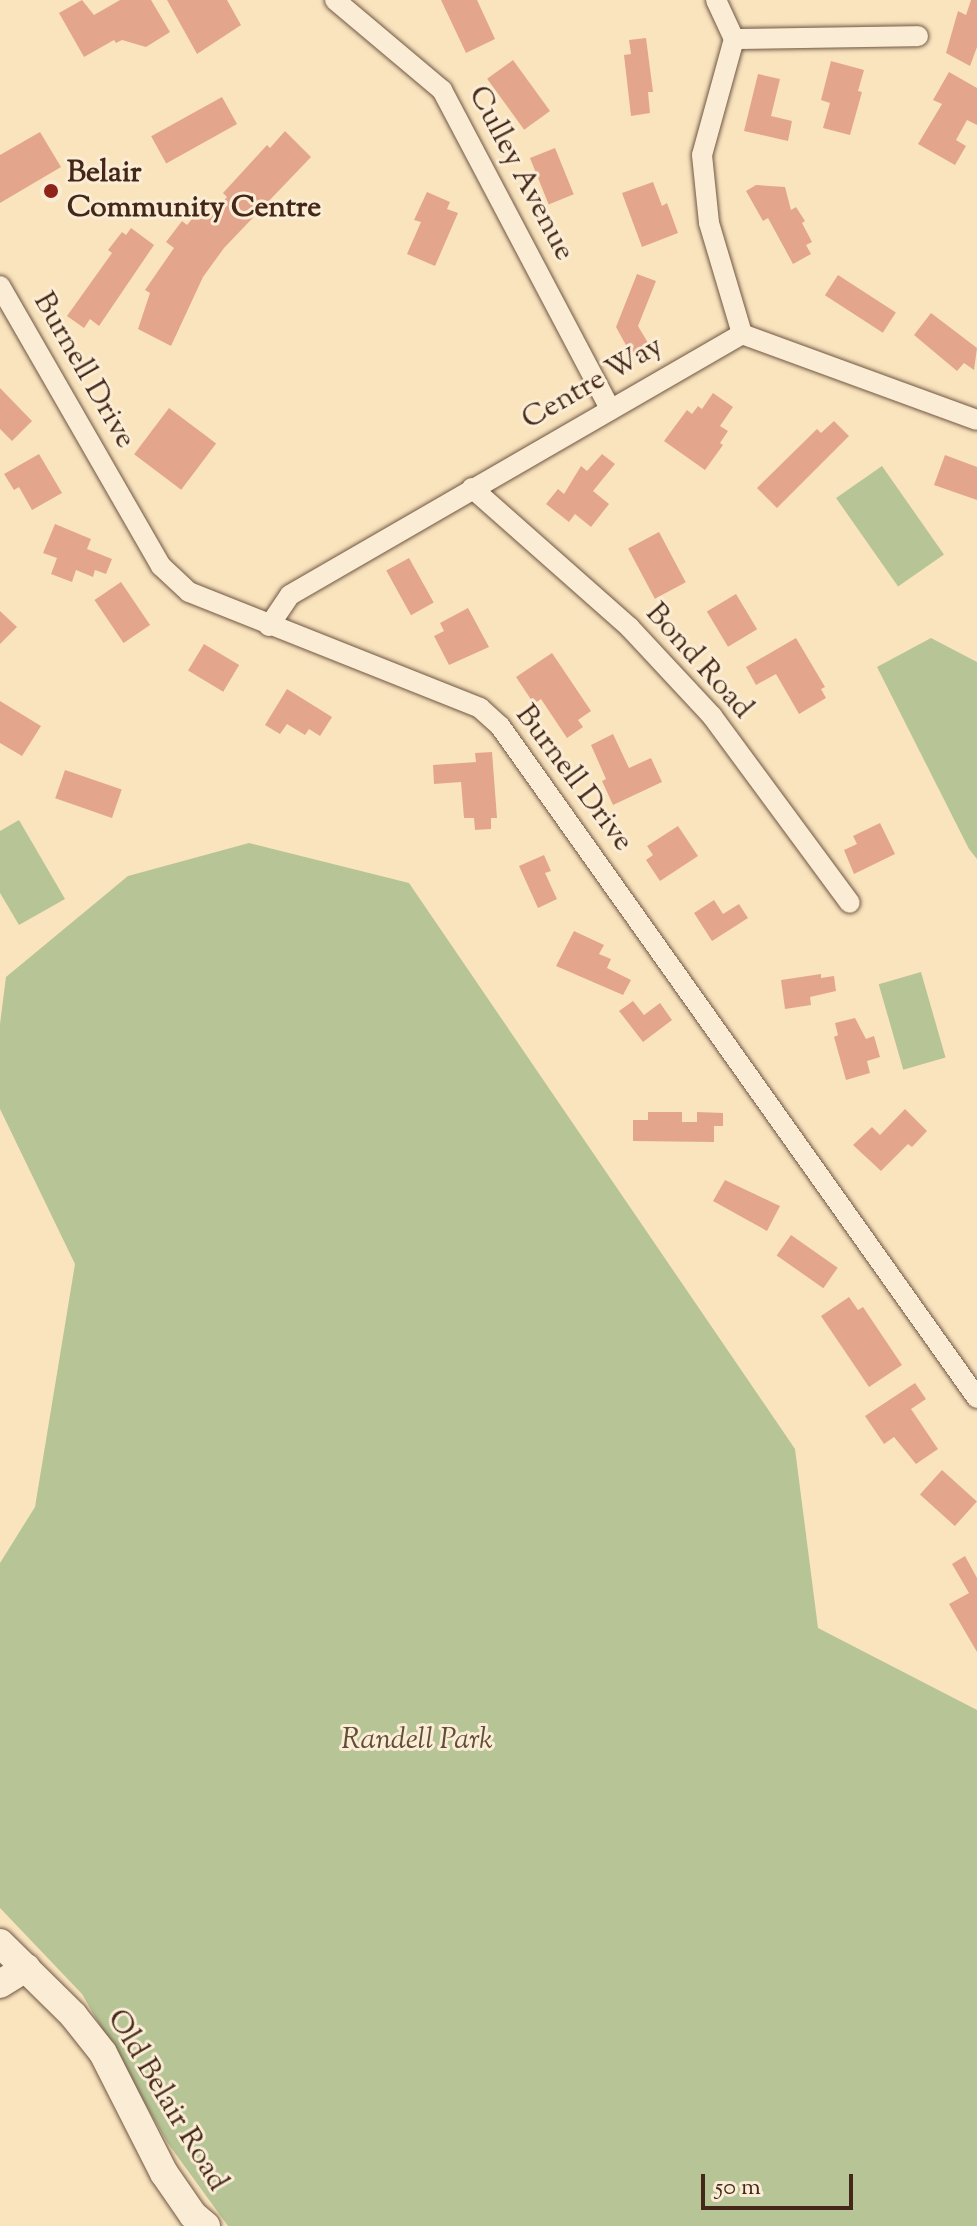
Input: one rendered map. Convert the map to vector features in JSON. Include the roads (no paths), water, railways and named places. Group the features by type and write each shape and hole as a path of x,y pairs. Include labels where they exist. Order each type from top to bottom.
{"main road":[{"name":"Old Belair Road","path":"0,1943 73,2015 103,2053 164,2173 193,2215 206,2226"},
{"path":"0,1984 26,1968"}],"street":[{"name":"Culley Avenue","path":"335,0 442,90 610,409"},
{"path":"716,0 734,39 702,155 709,223 742,334 977,420"},
{"path":"734,39 918,36"},
{"name":"Burnell Drive","path":"0,286 161,566 189,592 480,708 500,726 977,1398"},
{"name":"Centre Way","path":"269,626 290,595 742,334"},
{"name":"Bond Road","path":"472,488 630,628 712,716 850,903"}],"place":[{"name":"Belair Community Centre","path":"51,191"}],"park label":[{"name":"Randell Park","path":"417,1741"}]}
